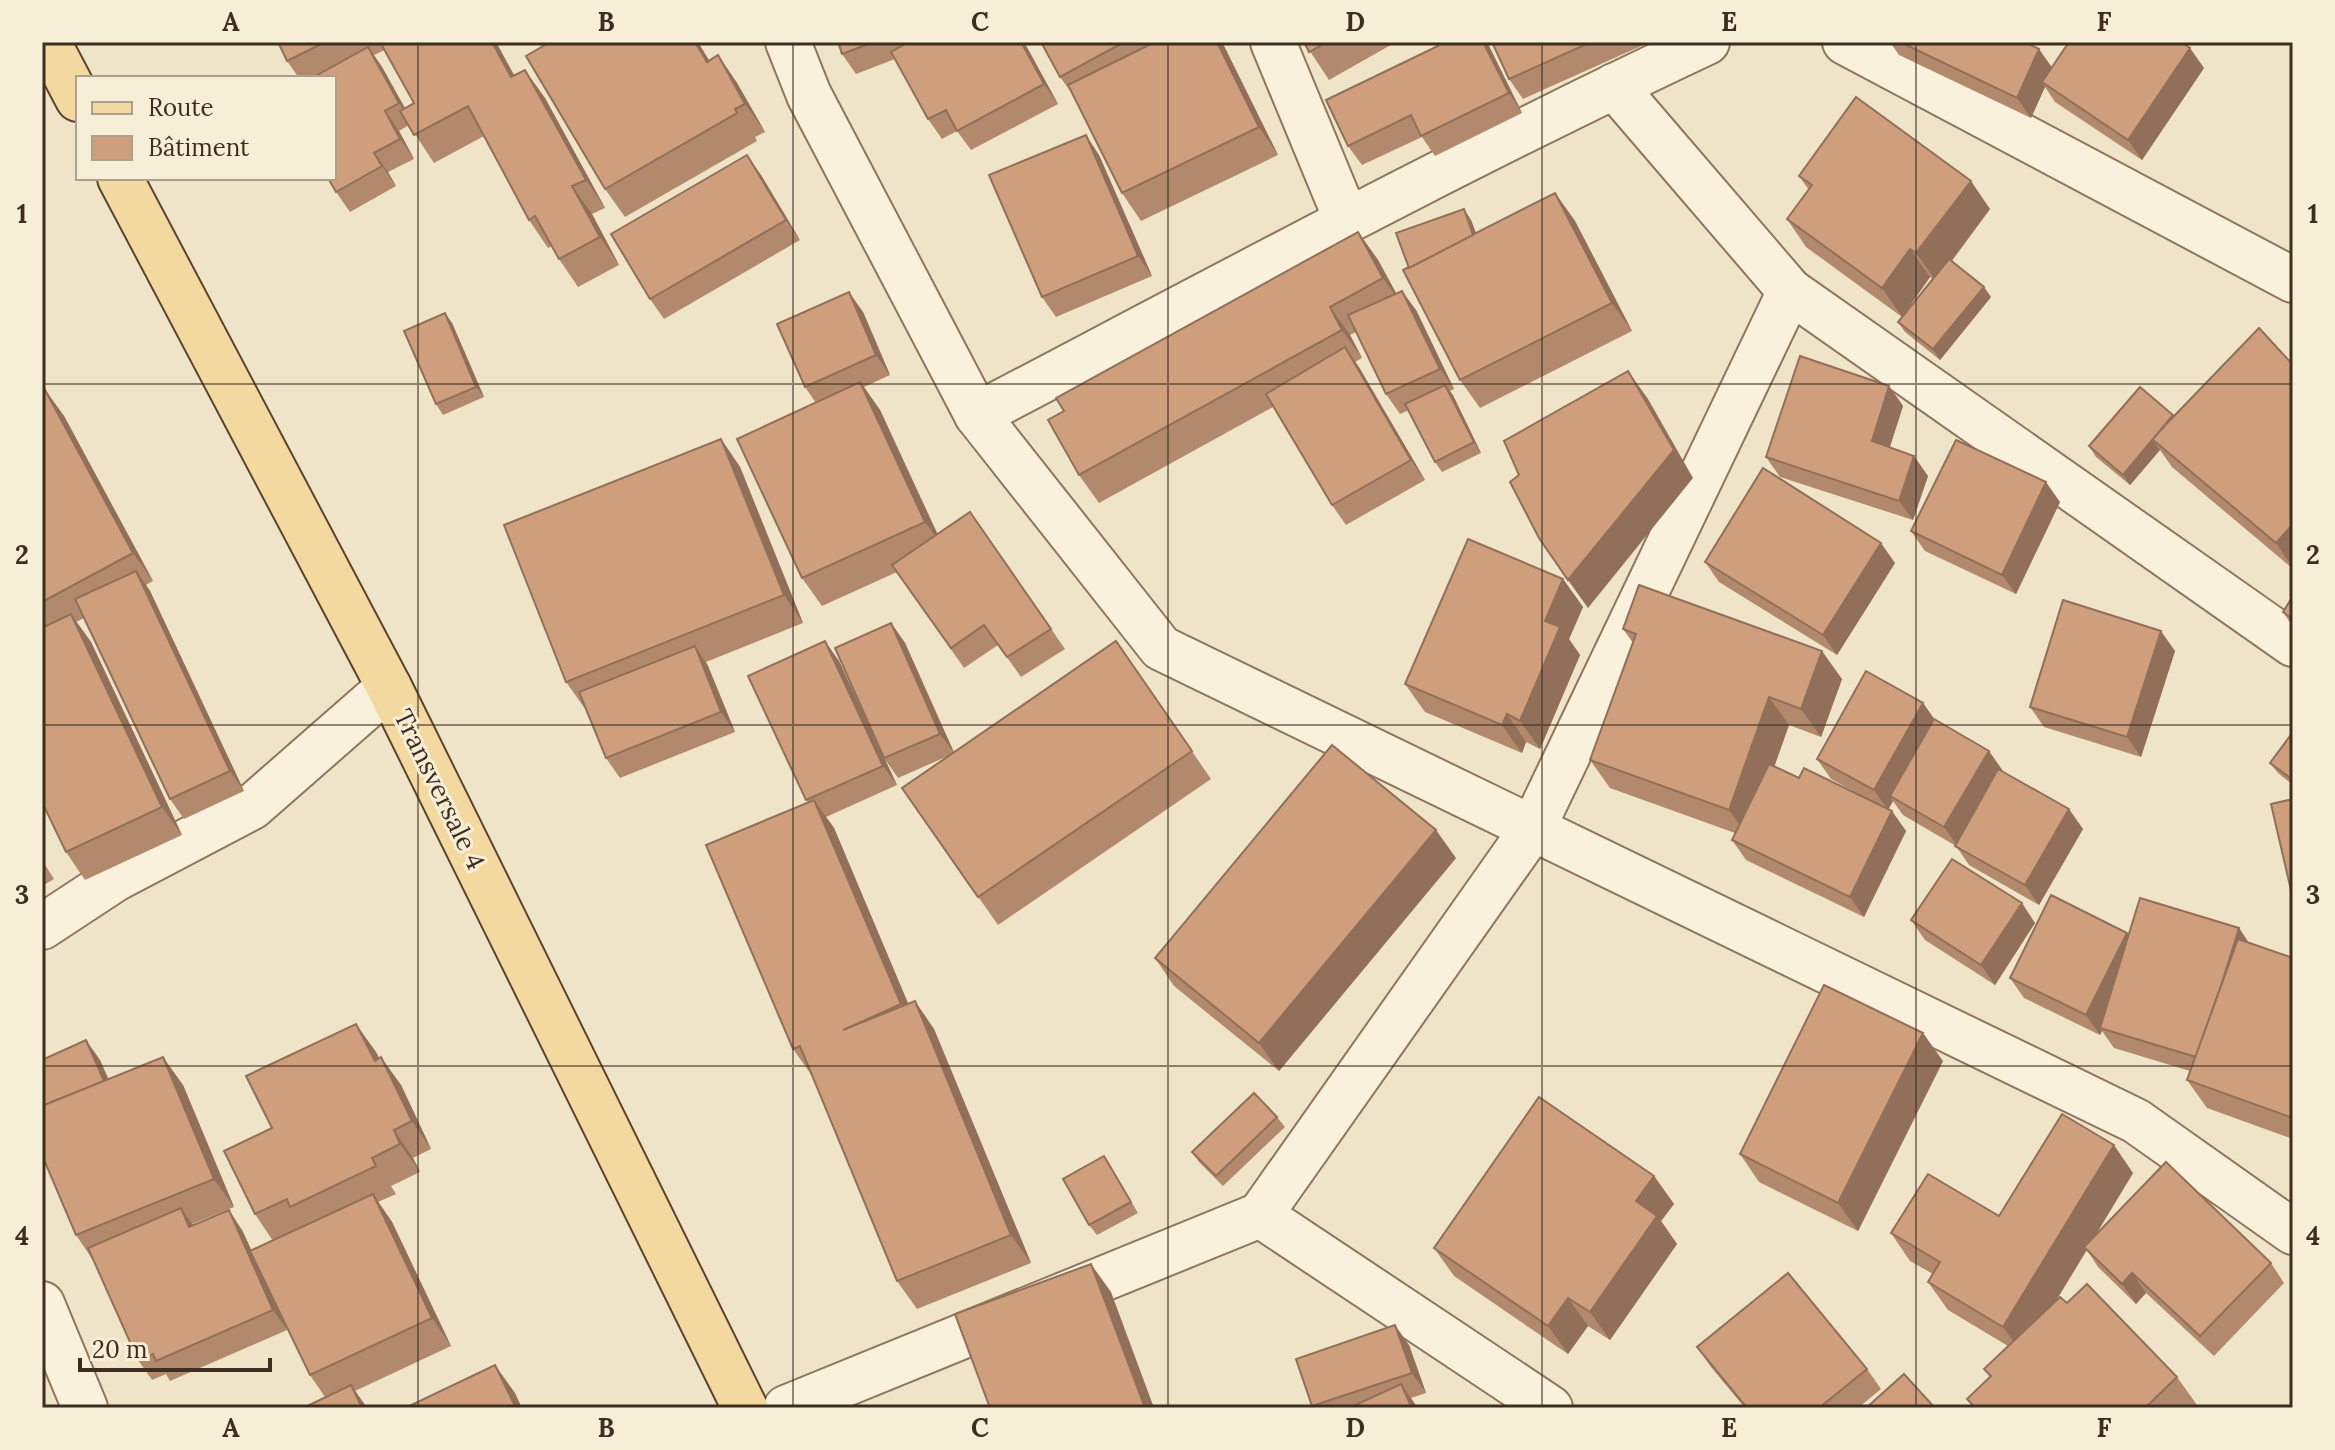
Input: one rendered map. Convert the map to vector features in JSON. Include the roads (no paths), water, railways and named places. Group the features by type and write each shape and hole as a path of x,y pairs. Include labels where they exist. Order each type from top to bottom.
{"main road":[{"path":"48,42 76,95"},
{"name":"Transversale 4","path":"121,180 389,687 745,1408"}],"street":[{"path":"788,42 809,95 977,415 1161,648 2136,1121 2293,1232"},
{"path":"1273,42 1347,221"},
{"path":"977,415 1347,221 1707,42"},
{"path":"1845,42 2293,280"},
{"path":"1614,86 1790,291 2293,644"},
{"path":"786,1408 1260,1215 1533,828 1790,291"},
{"path":"42,927 115,879 252,807 389,687"},
{"path":"1260,1215 1550,1408"},
{"path":"42,1304 85,1408"}]}
